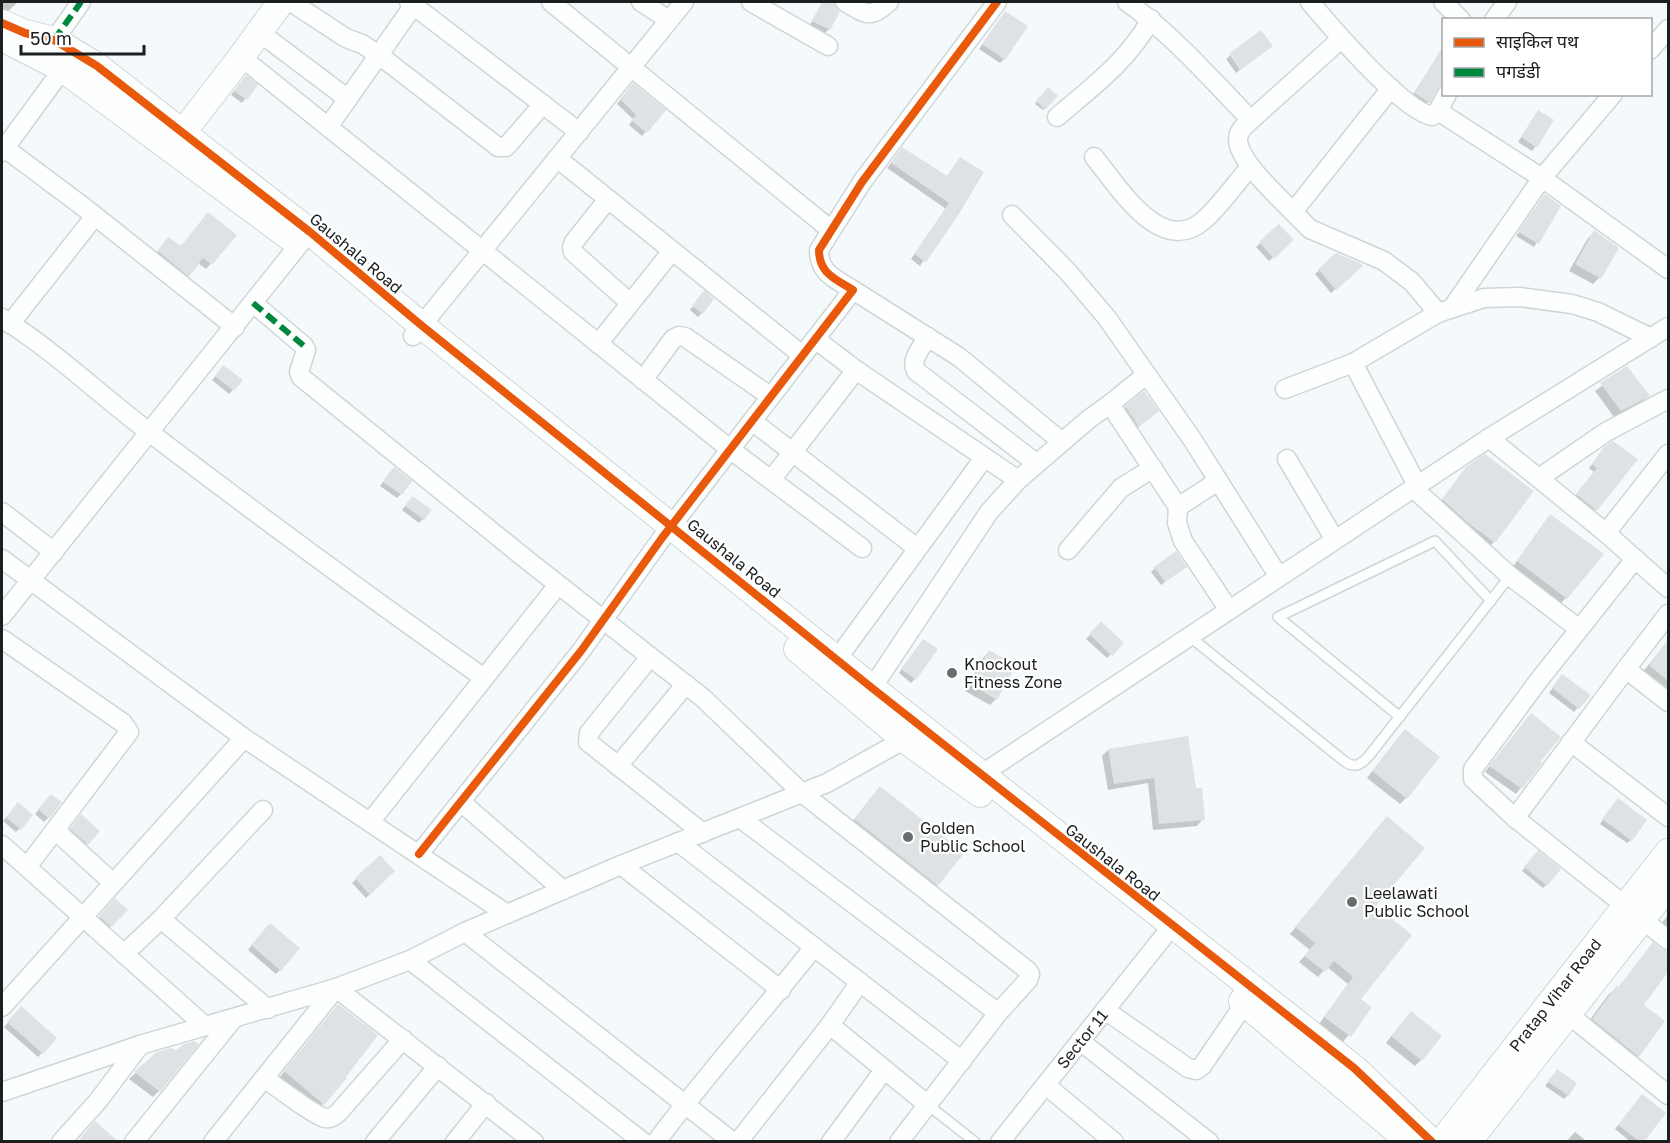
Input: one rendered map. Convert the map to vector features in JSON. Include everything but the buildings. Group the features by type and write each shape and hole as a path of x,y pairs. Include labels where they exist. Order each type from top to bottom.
{"street":[{"path":"81,2 59,55 3,148 95,216 235,327"},
{"path":"176,140 281,2"},
{"path":"291,2 346,39 362,44 379,55 498,147 507,147 543,104"},
{"path":"550,2 831,230"},
{"path":"642,2 669,20"},
{"path":"417,330 684,2"},
{"path":"751,2 828,46"},
{"path":"845,2 871,14 889,2"},
{"path":"997,2 862,182 819,250 819,262 825,272 959,357 1062,442"},
{"path":"1127,2 1151,19 1186,52 1251,120"},
{"path":"1310,2 1341,39 1391,88 1424,114 1432,116 1438,111 1446,96"},
{"path":"1443,2 1459,18"},
{"path":"1495,18 1507,2"},
{"path":"328,127 413,3 579,132"},
{"path":"1057,117 1116,66 1135,46 1151,19"},
{"name":"Gaushala Road","path":"2,23 26,33 59,55 176,140 304,238 914,734 1354,1068 1446,1141"},
{"path":"1652,48 1668,29"},
{"path":"259,32 348,99"},
{"name":"Gaushala Road","path":"2,38 59,55"},
{"path":"1341,39 1240,130 1237,138 1239,146 1250,166 1310,229 1350,244 1384,261 1445,310"},
{"path":"241,57 731,450 862,548"},
{"path":"1293,212 1391,88"},
{"path":"1445,310 1542,178 1611,96"},
{"path":"1438,111 1542,178 1668,269"},
{"path":"1094,157 1141,214 1156,225 1171,231 1190,230 1204,220 1250,166"},
{"path":"557,158 802,356"},
{"path":"608,199 574,242 573,252 629,303"},
{"path":"1012,215 1068,272 1107,318 1192,439 1279,577"},
{"path":"95,216 6,321 305,549 484,678"},
{"path":"2,616 304,238"},
{"path":"598,344 672,251"},
{"path":"419,854 604,620 667,531 853,290"},
{"path":"1285,389 1353,363 1445,310 1484,298 1520,297 1572,304 1598,312 1651,338"},
{"path":"253,303 304,346 306,350 299,372 301,376 558,585 704,698 802,793 1027,970 1030,974 1028,980 998,1013 899,1142"},
{"path":"974,780 1489,438 1668,327"},
{"path":"643,380 673,339 679,336 685,337 770,396"},
{"path":"928,337 915,359 913,365 916,371 1036,464"},
{"path":"815,339 856,370 1018,480"},
{"path":"1353,363 1415,487 1510,576 1579,628"},
{"path":"771,480 856,370"},
{"path":"872,688 989,512 1036,464 1146,375"},
{"path":"1539,478 1606,432 1668,399"},
{"path":"1110,404 1178,507 1177,523 1183,541 1228,610"},
{"path":"752,421 917,548"},
{"path":"1489,438 1606,533 1668,588"},
{"path":"837,659 984,458"},
{"path":"1287,459 1335,540"},
{"path":"1606,533 1665,467"},
{"path":"1068,550 1121,488 1153,468"},
{"path":"1178,507 1218,481"},
{"path":"2,512 54,552"},
{"name":"Gaushala Road","path":"667,531 837,659 872,688 914,734"},
{"path":"2,559 244,738 507,914"},
{"path":"1635,560 1539,680 1473,770 1473,779 1515,818 1668,940"},
{"path":"370,822 558,585"},
{"path":"1515,818 1668,614"},
{"path":"2,639 123,723 129,732 27,867"},
{"path":"650,657 589,733 588,742 703,832"},
{"path":"1626,669 1668,702"},
{"path":"618,766 686,684"},
{"path":"2,1092 140,1044 336,988 410,960 465,932 621,865 827,783 914,734"},
{"path":"2,1007 244,738"},
{"path":"1570,742 1668,817"},
{"name":"Gaushala Road","path":"974,780 1245,1003 1409,1142"},
{"path":"461,802 563,890"},
{"path":"124,954 161,919 263,810"},
{"path":"740,818 998,1013"},
{"path":"55,830 113,884"},
{"path":"678,842 962,1061"},
{"path":"2,845 204,1025"},
{"name":"Pratap Vihar Road","path":"1446,1141 1568,1014 1634,912 1668,852"},
{"path":"621,865 781,990"},
{"name":"Pratap Vihar Road","path":"1446,1141 1634,912 1668,886"},
{"path":"161,919 268,1009"},
{"path":"465,932 732,1142"},
{"name":"Sector 11","path":"1004,1136 1047,1086 1164,936"},
{"path":"656,1142 684,1104 781,990 814,947"},
{"path":"410,960 643,1142"},
{"path":"738,1142 830,1025 860,982"},
{"path":"336,988 534,1142"},
{"path":"213,1142 336,988"},
{"path":"1105,1010 1188,1068 1196,1070 1202,1066 1245,1003"},
{"path":"1568,1014 1668,1095"},
{"path":"134,1142 234,1018"},
{"path":"830,1025 927,1105"},
{"path":"264,1078 315,1113 325,1118 332,1118 403,1039"},
{"path":"1080,1041 1209,1142"},
{"path":"61,1142 98,1101 140,1044"},
{"path":"375,1142 438,1066"},
{"path":"831,1142 884,1070"},
{"path":"1047,1086 1114,1142"},
{"path":"455,1142 486,1103"},
{"path":"1004,1136 1024,1142"}],"lane":[{"path":"1400,717 1278,617 1435,541 1491,601"},
{"path":"1189,636 1353,766 1363,762 1510,576"},
{"path":"927,1105 975,1142"}],"marked path":[{"path":"54,40 81,2"},
{"path":"253,303 304,346"}],"cycle path":[{"path":"419,854 581,651 662,538 853,290 825,270 819,250 862,182 997,2"},
{"path":"2,23 25,33 54,40 97,66 310,232 421,325 872,688 1354,1068 1432,1142"}],"place":[{"name":"Knockout Fitness Zone","path":"952,673"},
{"name":"Golden Public School","path":"908,837"},
{"name":"Leelawati Public School","path":"1352,902"}]}
